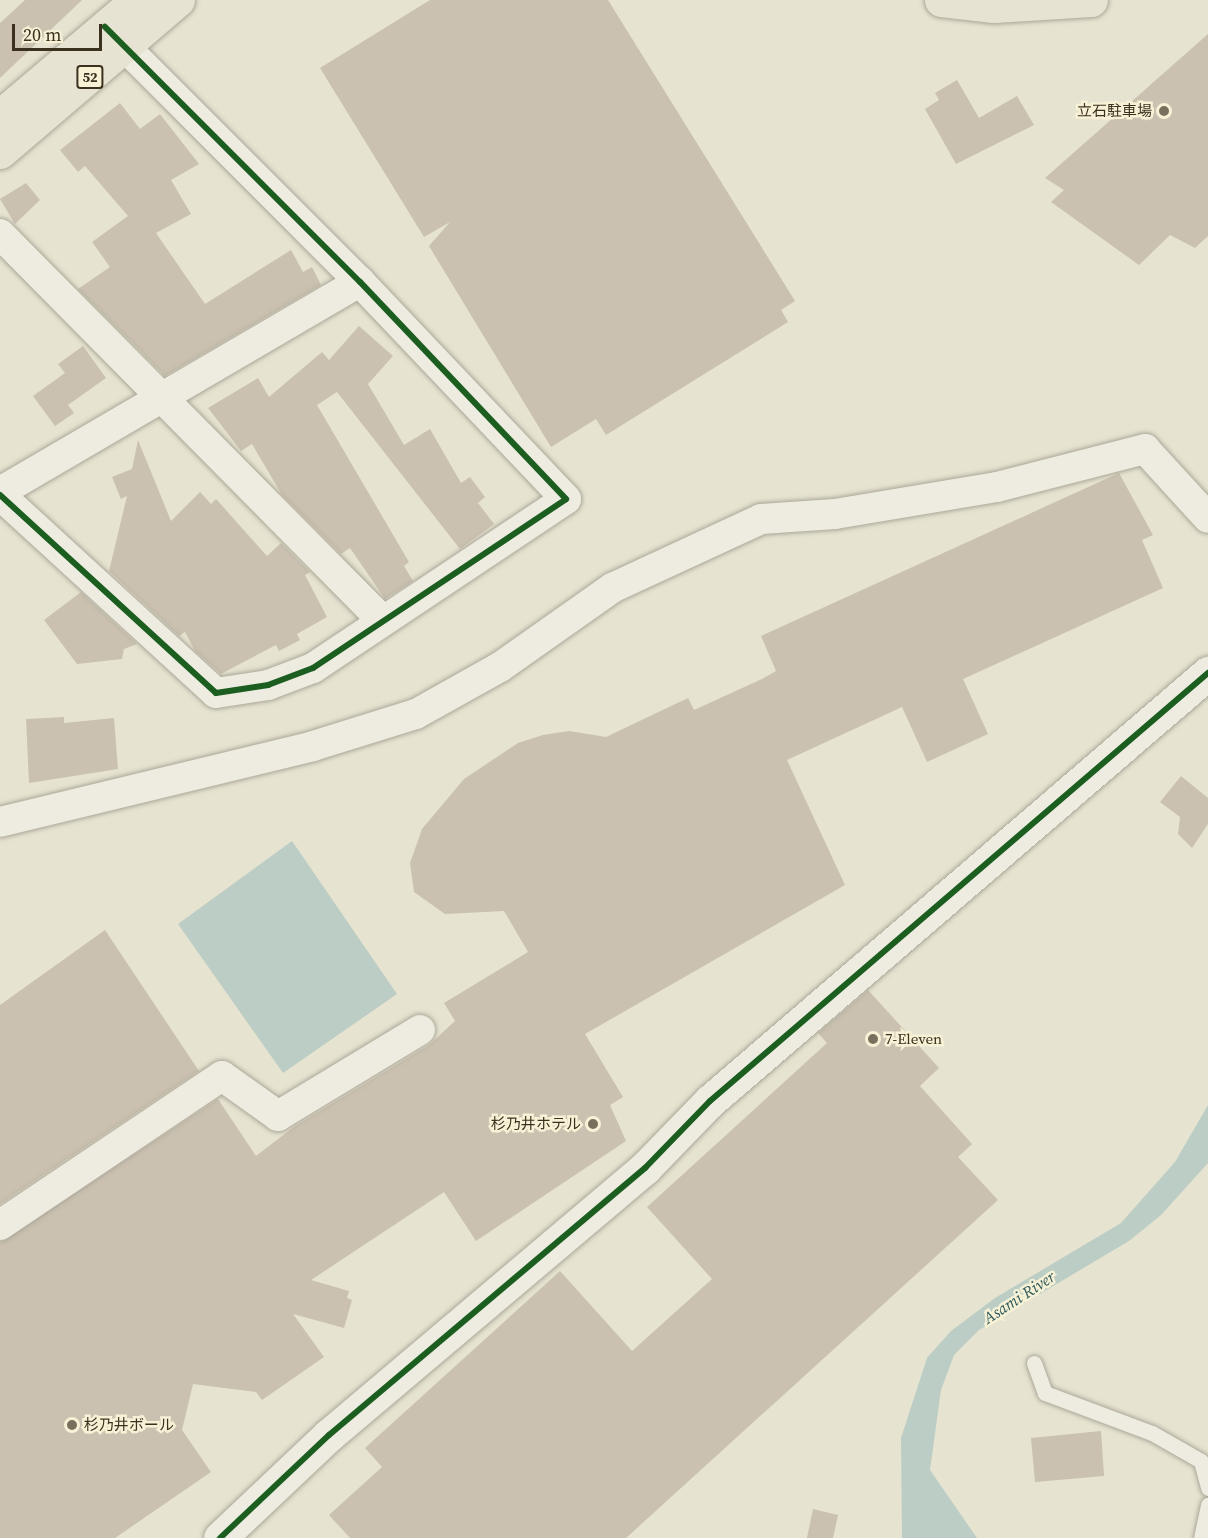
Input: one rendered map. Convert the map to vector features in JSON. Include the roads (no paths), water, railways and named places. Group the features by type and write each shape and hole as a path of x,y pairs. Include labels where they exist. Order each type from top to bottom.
{"main road":[{"name":"52","path":"0,152 115,36 137,0"},
{"name":"52","path":"0,116 115,36 178,0"},
{"path":"941,0 994,6 1091,0"}],"street":[{"path":"115,36 360,282 566,499 313,668 268,685 216,693 0,493 360,282"},
{"path":"0,234 383,621"},
{"path":"0,822 313,746 416,714 500,667 612,588 761,519 835,514 997,487 1145,449 1208,518"},
{"path":"220,1538 329,1435 645,1168 710,1101 1208,673"},
{"path":"0,1225 222,1076 278,1116 420,1030"}],"lane":[{"path":"1034,1363 1045,1393 1152,1433 1201,1461 1208,1488"},
{"path":"1201,1538 1208,1505"}],"water":[{"path":"292,841 397,994 283,1073 178,924"},
{"name":"Asami River","path":"1208,1105 1208,1163 1161,1215 1129,1241 979,1330 954,1355 941,1390 930,1470 977,1538 902,1538 901,1438 927,1358 951,1331 995,1298 1121,1223 1175,1162"}],"place":[{"name":"立石駐車場","path":"1164,111"},
{"name":"7-Eleven","path":"873,1039"},
{"name":"杉乃井ホテル","path":"593,1124"},
{"name":"杉乃井ボール","path":"72,1425"}]}
